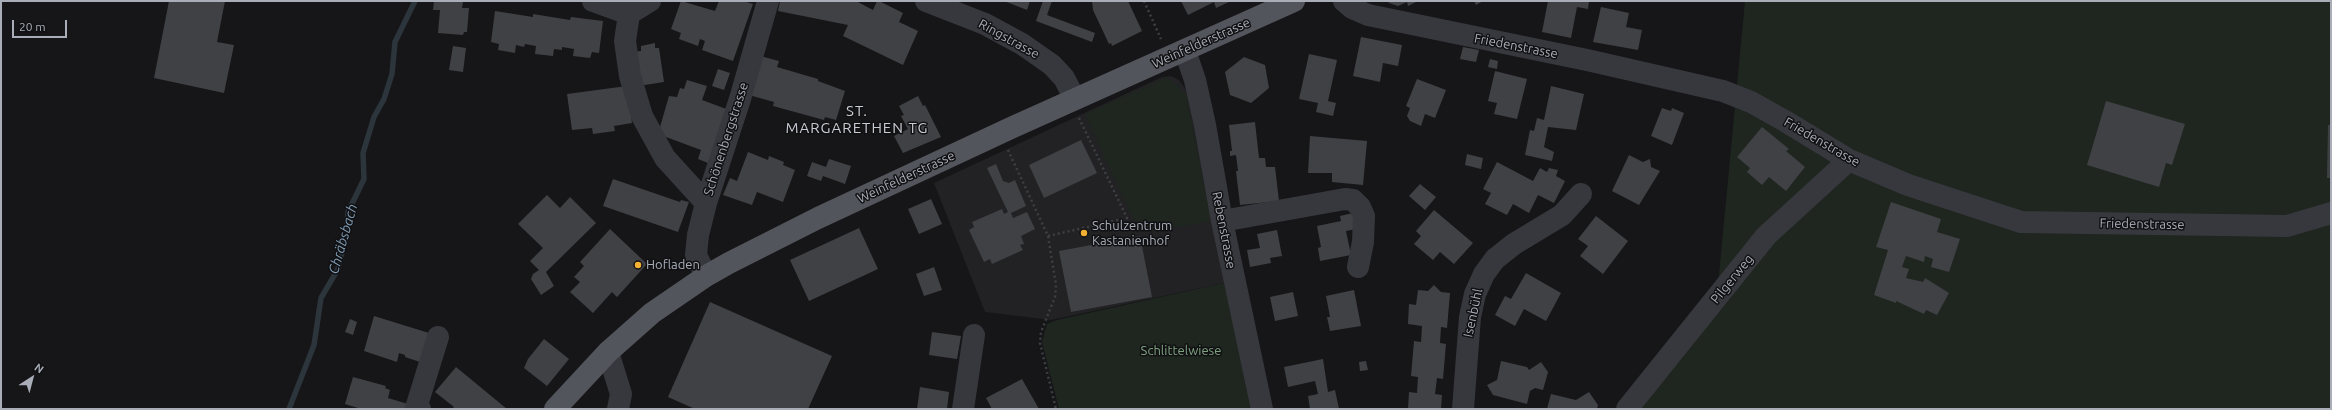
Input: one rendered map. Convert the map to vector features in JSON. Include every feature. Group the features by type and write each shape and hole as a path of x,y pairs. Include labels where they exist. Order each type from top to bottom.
{"main road":[{"name":"Weinfelderstrasse","path":"556,409 608,352 652,313 706,276 818,218 1072,100 1177,55 1294,1"}],"street":[{"path":"593,1 629,14"},
{"path":"650,1 629,14 625,40 630,76 642,116 665,158 706,203"},
{"name":"Schönenbergstrasse","path":"706,276 696,255 698,235 706,203 740,99 768,1"},
{"name":"Ringstrasse","path":"926,1 985,24 1022,44 1052,65 1064,78 1072,100"},
{"name":"Friedenstrasse","path":"1344,1 1352,8 1368,15 1587,60 1723,91 1751,102 1849,160 1908,185 2022,222 2286,226 2331,213"},
{"name":"Rebenstrasse","path":"1177,55 1195,80 1205,125 1222,221 1262,409"},
{"name":"Pilgerweg","path":"1627,409 1766,236 1849,160"},
{"name":"Isenbühl","path":"1463,409 1470,318 1475,294 1484,274 1495,259 1514,244 1562,215 1581,194"},
{"path":"1222,221 1345,199 1353,200 1360,207 1364,216 1363,242 1358,267"},
{"path":"963,409 974,335"},
{"path":"417,409 438,337"},
{"path":"608,352 621,394 618,409"}],"path":[{"path":"1144,1 1177,55"},
{"path":"1048,236 1127,218 1072,100"},
{"path":"1006,146 1048,236 1056,285 1055,297 1044,319 1040,343 1056,409"}],"shaded area":[{"name":"Schulzentrum Kastanienhof","path":"1171,76 1179,80 1189,94 1224,283 1051,320 985,312 934,183 1162,77"}],"green space":[{"path":"1745,1 2331,1 2331,409 1618,409 1717,296"},
{"path":"1168,77 1186,94 1211,221 1149,232 1143,220 1137,222 1132,217 1085,114"},
{"name":"Schlittelwiese","path":"1224,283 1254,409 1059,409 1042,342 1047,324 1057,320"}],"building":[{"path":"169,1 225,1 217,42 234,45 224,93 154,78"},
{"path":"434,1 463,2 462,8 469,8 467,32 464,32 463,35 438,33 440,10 433,10"},
{"path":"681,1 715,11 719,1 743,1 753,4 733,61 702,50 705,41 700,39 698,46 679,39 681,33 671,29"},
{"path":"780,1 856,1 873,10 877,1 879,1 903,13 899,22 918,31 903,65 843,36 848,25 778,11"},
{"path":"1004,1 1030,1 1027,10"},
{"path":"1043,1 1052,1 1047,15 1095,33 1092,42 1036,21"},
{"path":"1092,1 1128,1 1142,31 1112,46 1111,43 1109,44 1093,10"},
{"path":"1181,1 1231,1 1216,8 1214,2 1188,15"},
{"path":"1388,1 1418,1 1408,6 1407,2 1398,6 1389,3"},
{"path":"1474,1 1483,1 1476,5"},
{"path":"1548,1 1589,1 1588,9 1577,7 1571,38 1542,32"},
{"path":"1601,7 1629,13 1626,27 1642,30 1638,50 1593,42"},
{"path":"495,11 533,17 533,14 570,20 571,17 603,21 599,53 592,52 590,58 573,56 574,49 562,47 562,50 554,49 553,56 535,54 536,46 525,44 524,47 516,45 515,53 498,50 499,44 491,42"},
{"path":"1361,37 1402,45 1398,66 1383,63 1380,82 1353,76"},
{"path":"655,43 655,48 659,48 664,82 638,86 633,52 641,51 641,46"},
{"path":"453,46 466,48 463,72 449,70"},
{"path":"1463,47 1479,50 1476,62 1460,59"},
{"path":"1309,54 1337,60 1328,101 1336,103 1333,116 1316,112 1318,103 1299,99"},
{"path":"760,56 779,61 777,67 818,79 818,81 845,91 836,120 825,117 824,120 773,106 774,102 749,95"},
{"path":"1244,57 1265,65 1269,88 1251,103 1230,95 1225,72"},
{"path":"1490,59 1498,61 1497,69 1488,67"},
{"path":"718,69 730,73 724,90 712,86"},
{"path":"1495,71 1527,79 1517,119 1494,114 1497,103 1488,101"},
{"path":"1417,79 1446,90 1435,118 1425,114 1421,126 1410,121 1407,116 1410,108 1406,106"},
{"path":"687,80 707,86 702,100 729,110 708,163 698,159 701,150 658,134 669,96 677,97 680,88 684,89"},
{"path":"627,86 632,123 614,126 615,131 593,134 592,128 572,130 567,94"},
{"path":"1551,86 1584,94 1576,130 1548,127 1544,147 1554,152 1552,161 1525,155 1530,130 1534,131 1537,118 1544,120"},
{"path":"918,96 923,106 925,105 941,137 903,153 894,136 908,129 901,116 904,115 899,106"},
{"path":"2106,101 2185,124 2172,165 2166,163 2159,187 2087,165"},
{"path":"1662,108 1671,111 1672,108 1684,113 1672,145 1651,136"},
{"path":"1255,122 1259,158 1265,158 1266,167 1275,167 1279,201 1240,205 1236,171 1238,171 1236,155 1230,156 1230,151 1232,151 1229,125"},
{"path":"2328,125 2331,125 2331,178 2327,178"},
{"path":"1762,127 1789,149 1786,151 1805,167 1786,191 1769,177 1762,185 1747,172 1750,168 1737,157"},
{"path":"1310,136 1367,141 1363,185 1332,182 1332,173 1308,173"},
{"path":"1081,140 1097,173 1044,198 1029,165"},
{"path":"748,152 768,160 769,156 784,162 783,165 795,170 783,202 757,192 752,205 723,195 730,178 737,181"},
{"path":"1467,154 1483,158 1481,169 1465,165"},
{"path":"1629,155 1643,162 1650,159 1651,167 1660,171 1639,205 1612,191"},
{"path":"829,159 851,166 845,184 823,176 821,181 807,176 812,162 826,167"},
{"path":"1497,162 1533,181 1540,168 1547,172 1549,168 1558,170 1556,176 1565,181 1554,203 1538,195 1529,213 1513,204 1507,215 1485,204 1491,193 1483,189"},
{"path":"996,164 1003,181 1009,183 1015,180 1026,206 1011,213 1013,218 1027,212 1035,229 1021,236 1024,244 1020,245 1023,250 992,264 990,259 984,262 969,230 974,227 972,222 1002,209 1004,214 1008,212 987,168"},
{"path":"613,179 680,202 681,200 689,202 678,232 603,206"},
{"path":"1420,184 1436,197 1425,210 1409,196"},
{"path":"547,195 560,208 570,197 596,223 546,272 554,286 541,295 531,279 533,274 539,270 530,261 543,248 518,224"},
{"path":"931,199 942,224 919,234 908,209"},
{"path":"1891,202 1941,219 1937,232 1960,239 1949,272 1931,267 1933,259 1925,256 1924,262 1906,256 1902,267 1909,269 1906,278 1923,282 1925,278 1949,293 1937,315 1926,310 1924,314 1896,301 1896,303 1874,295 1888,250 1876,247"},
{"path":"1434,210 1473,243 1454,264 1440,252 1433,260 1414,244 1421,236 1416,231"},
{"path":"1353,213 1356,229 1346,231 1351,255 1320,261 1318,248 1321,247 1317,226 1341,221 1340,216"},
{"path":"1596,216 1628,241 1603,274 1580,256 1588,246 1578,239"},
{"path":"859,228 878,269 809,301 790,260"},
{"path":"610,229 647,264 617,297 612,292 593,313 570,292 580,282 574,277 584,266 580,262"},
{"path":"1277,230 1282,256 1270,258 1271,263 1250,267 1247,250 1260,248 1257,234"},
{"path":"1140,236 1152,297 1071,312 1059,251"},
{"path":"934,267 942,290 924,296 916,274"},
{"path":"1526,273 1561,293 1546,321 1524,309 1515,326 1495,315 1505,296 1511,299"},
{"path":"1434,285 1441,292 1450,293 1447,328 1441,327 1440,343 1446,344 1443,379 1437,378 1435,394 1442,395 1441,409 1408,409 1409,392 1417,393 1418,377 1411,376 1414,341 1421,342 1422,326 1408,324 1409,304 1416,305 1418,290 1428,291"},
{"path":"1354,290 1361,326 1330,331 1327,317 1330,317 1326,296"},
{"path":"1293,292 1298,316 1275,321 1270,297"},
{"path":"710,302 832,356 808,409 695,409 668,397"},
{"path":"374,316 429,333 420,362 405,357 405,355 399,353 397,362 364,351"},
{"path":"350,319 357,322 353,335 345,332"},
{"path":"932,332 961,336 957,359 929,355"},
{"path":"544,339 569,359 547,386 524,368 528,359"},
{"path":"1323,359 1328,392 1335,390 1339,409 1310,409 1308,396 1318,394 1315,381 1288,387 1284,367"},
{"path":"1366,361 1368,370 1360,371 1359,362"},
{"path":"1501,361 1527,367 1529,370 1541,362 1548,372 1543,390 1535,388 1530,391 1527,404 1493,395 1487,385 1497,380"},
{"path":"456,367 507,409 452,409 454,407 435,392"},
{"path":"353,377 386,386 385,388 390,390 388,398 408,404 406,409 361,409 345,404"},
{"path":"1022,379 1039,409 992,409 986,398"},
{"path":"920,387 949,392 947,409 917,409"},
{"path":"1589,392 1598,405 1597,409 1547,409 1551,394 1576,400"}],"waterway":[{"name":"Chräbsbach","path":"289,409 314,345 321,298 338,269 346,236 348,212 364,179 363,153 374,117 384,99 392,74 395,42 415,1"}],"place":[{"name":"Schulzentrum Kastanienhof","path":"1084,233"},
{"name":"Hofladen","path":"638,265"}],"district":[{"name":"ST. MARGARETHEN TG","path":"857,120"}]}
